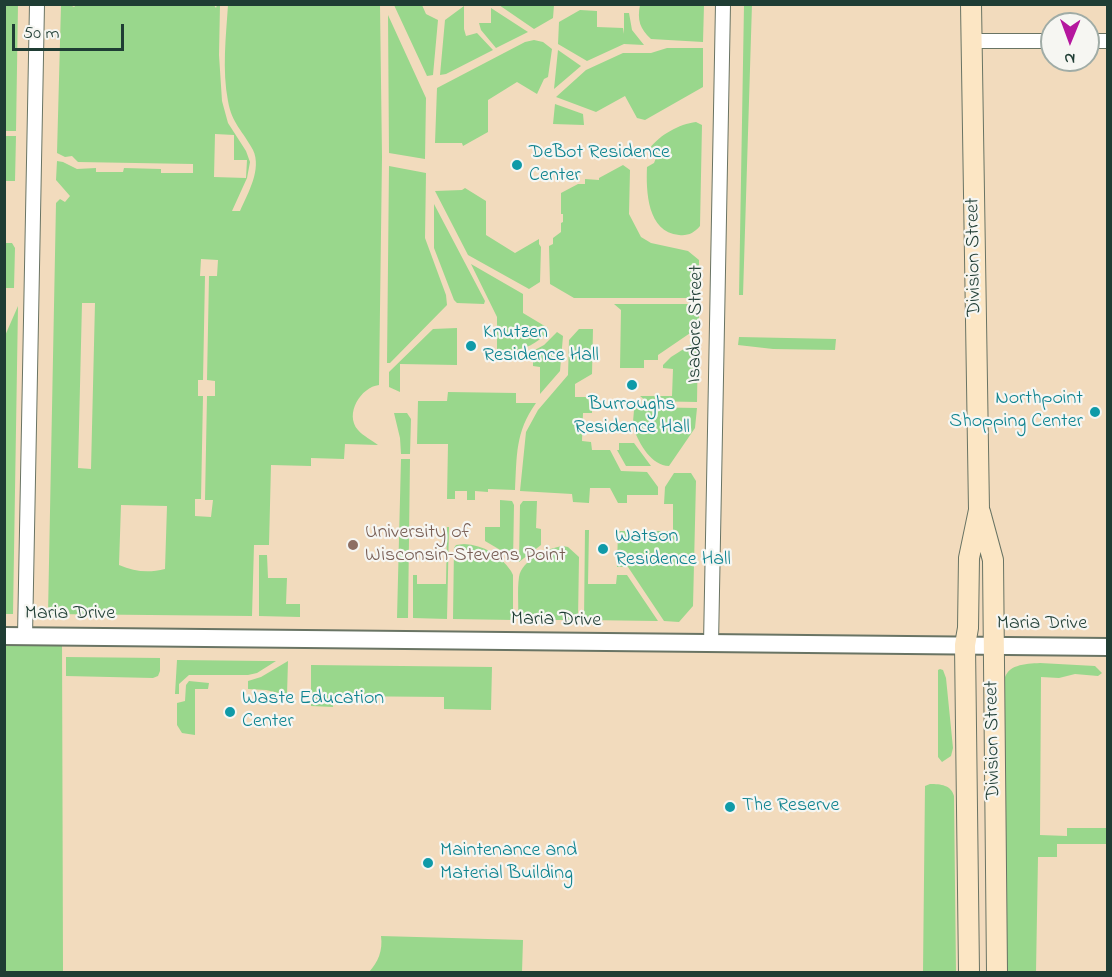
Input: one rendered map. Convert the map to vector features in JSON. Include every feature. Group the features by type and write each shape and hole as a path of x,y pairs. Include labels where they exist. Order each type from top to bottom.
{"main road":[{"name":"Division Street","path":"969,972 965,645 968,628 969,558 979,510 971,4"},
{"name":"Division Street","path":"979,510 993,560 992,646 997,972"}],"street":[{"path":"25,636 37,4"},
{"name":"Isadore Street","path":"711,644 723,4"},
{"path":"971,41 1040,41"},
{"name":"Maria Drive","path":"4,636 1107,646"}],"green space":[{"path":"5,4 18,5 16,131 5,131"},
{"path":"77,4 213,4 216,8 220,5 219,55 222,101 228,123 246,151 250,162 247,178 232,211 240,211 253,181 256,165 253,150 235,122 228,101 225,65 228,5 380,5 382,157 379,385 372,387 361,396 356,402 353,416 358,430 378,445 345,444 344,459 311,458 311,466 271,465 269,545 254,545 252,616 48,614 56,203 60,199 65,202 70,196 56,180 57,161 77,169 96,168 96,172 123,172 124,168 161,169 161,173 193,173 193,164 78,162 72,156 65,157 57,153 61,5 74,7","holes":["215,134 234,135 234,160 247,160 246,178 214,177","201,259 218,260 217,276 209,276 207,380 215,381 215,396 207,396 205,500 213,500 211,517 195,516 195,499 201,499 203,396 198,396 198,380 203,380 205,276 200,276","82,303 95,303 91,469 78,468","121,505 167,506 165,569 142,571 119,565"]},
{"path":"752,4 743,295 739,295 744,5"},
{"path":"394,5 422,5 426,14 438,20 433,75 427,76"},
{"path":"499,5 554,5 553,18 534,29"},
{"path":"640,5 704,5 703,42 651,39 640,24"},
{"path":"464,6 466,36 477,33 493,50 440,75 445,20"},
{"path":"491,8 528,32 496,48 481,30 479,23 491,23"},
{"path":"580,10 597,11 597,27 623,28 624,34 624,13 629,13 632,30 644,45 624,44 587,61 558,44 559,22"},
{"path":"388,15 426,98 425,159 389,153"},
{"path":"534,40 543,42 552,49 548,77 544,79 537,94 517,82 488,100 488,132 463,146 462,143 435,143 437,88 525,42"},
{"path":"667,48 703,48 703,87 645,120 637,118 625,96 596,112 556,97 586,70 623,53 651,53"},
{"path":"558,50 581,66 554,89"},
{"path":"555,104 583,114 584,125 553,124"},
{"path":"696,122 702,125 700,226 691,234 679,235 668,232 655,218 648,198 647,167 654,163 656,158 650,148 659,139 670,131"},
{"path":"5,136 16,136 15,181 5,181"},
{"path":"623,165 630,170 629,214 641,237 651,243 688,251 699,260 699,298 574,298 550,284 549,246 553,244 553,238 561,232 563,214 561,214 561,193 578,184 585,184 585,179 599,180"},
{"path":"389,166 426,173 425,238 446,295 447,305 390,363 387,363"},
{"path":"465,188 486,201 486,235 515,253 539,239 541,247 540,282 529,289 468,255 435,191"},
{"path":"434,204 485,301 484,304 457,303 454,300 434,248"},
{"path":"5,243 12,243 15,248 14,288 5,288"},
{"path":"471,264 523,294 523,313 548,328 548,332 524,348 510,351 497,349 497,317"},
{"path":"614,304 699,304 699,327 658,355 658,360 644,360 644,368 620,368 621,310"},
{"path":"18,306 13,614 5,614 4,338"},
{"path":"457,328 457,365 400,364 400,392 389,387 389,372 433,329"},
{"path":"579,329 593,329 592,374 575,384 575,397 592,397 592,413 583,413 582,441 591,442 592,450 610,450 621,471 647,472 658,487 658,495 627,495 627,503 618,503 610,488 590,488 589,503 573,502 572,494 520,491 526,432 538,410 568,375 569,340"},
{"path":"557,332 563,336 560,371 540,394 540,367 533,366 533,351 544,345"},
{"path":"739,337 836,339 835,350 773,349 738,345"},
{"path":"698,340 697,402 646,401 640,396 672,396 673,369 663,368 663,365 671,357"},
{"path":"448,392 516,393 516,403 536,403 524,424 518,445 515,490 475,491 475,500 467,500 467,491 455,491 455,499 447,499 448,444 417,444 418,401 447,401"},
{"path":"638,407 697,408 695,428 669,466 652,458 639,441 633,424 634,409"},
{"path":"394,413 407,413 411,419 410,454 401,454"},
{"path":"619,443 634,443 651,466 626,466 617,450 619,450"},
{"path":"401,459 410,459 408,618 397,618"},
{"path":"674,473 691,473 696,481 693,606 679,622 664,621 628,567 617,567 618,531 673,531 673,504 664,504 665,487"},
{"path":"500,500 512,501 514,505 513,562 502,551 485,541 485,527 500,527"},
{"path":"523,501 537,501 536,528 541,529 541,545 519,562 520,505"},
{"path":"447,527 449,527 447,619 413,618 413,575 417,575 417,584 446,584"},
{"path":"585,530 589,530 588,584 616,584 617,575 627,575 658,621 584,620"},
{"path":"456,545 478,546 491,552 511,571 513,575 513,620 453,619 454,548"},
{"path":"563,546 568,547 579,557 578,620 518,620 518,582 521,571 536,556"},
{"path":"259,555 267,555 268,578 287,578 286,604 300,604 300,617 259,616"},
{"path":"4,636 62,636 63,972 5,972"},
{"path":"66,657 160,658 160,671 158,676 153,678 66,676"},
{"path":"177,660 276,661 257,673 248,675 189,675 179,684 179,694 175,694"},
{"path":"288,661 287,695 248,689 248,681 261,677"},
{"path":"1040,663 1095,666 1102,673 1098,676 1075,674 1059,678 1041,677 1040,835 1067,836 1067,828 1107,828 1108,844 1057,844 1057,857 1038,857 1036,972 1006,972 1004,682 1012,668"},
{"path":"311,665 492,667 491,710 444,709 444,697 334,696 333,707 311,706"},
{"path":"938,670 943,670 946,678 953,748 951,756 942,762 938,757"},
{"path":"189,681 209,683 208,689 195,689 195,735 182,733 177,725 177,703 185,701 186,685"},
{"path":"930,784 948,787 954,796 956,972 923,972 925,786"},
{"path":"381,936 523,940 522,972 369,972 379,956"}],"place":[{"name":"DeBot Residence Center","path":"517,165"},
{"name":"Knutzen Residence Hall","path":"471,346"},
{"name":"Burroughs Residence Hall","path":"632,385"},
{"name":"Northpoint Shopping Center","path":"1095,412"},
{"name":"University of Wisconsin–Stevens Point","path":"353,545"},
{"name":"Watson Residence Hall","path":"603,549"},
{"name":"Waste Education Center","path":"230,712"},
{"name":"The Reserve","path":"730,807"},
{"name":"Maintenance and Material Building","path":"428,863"}]}
